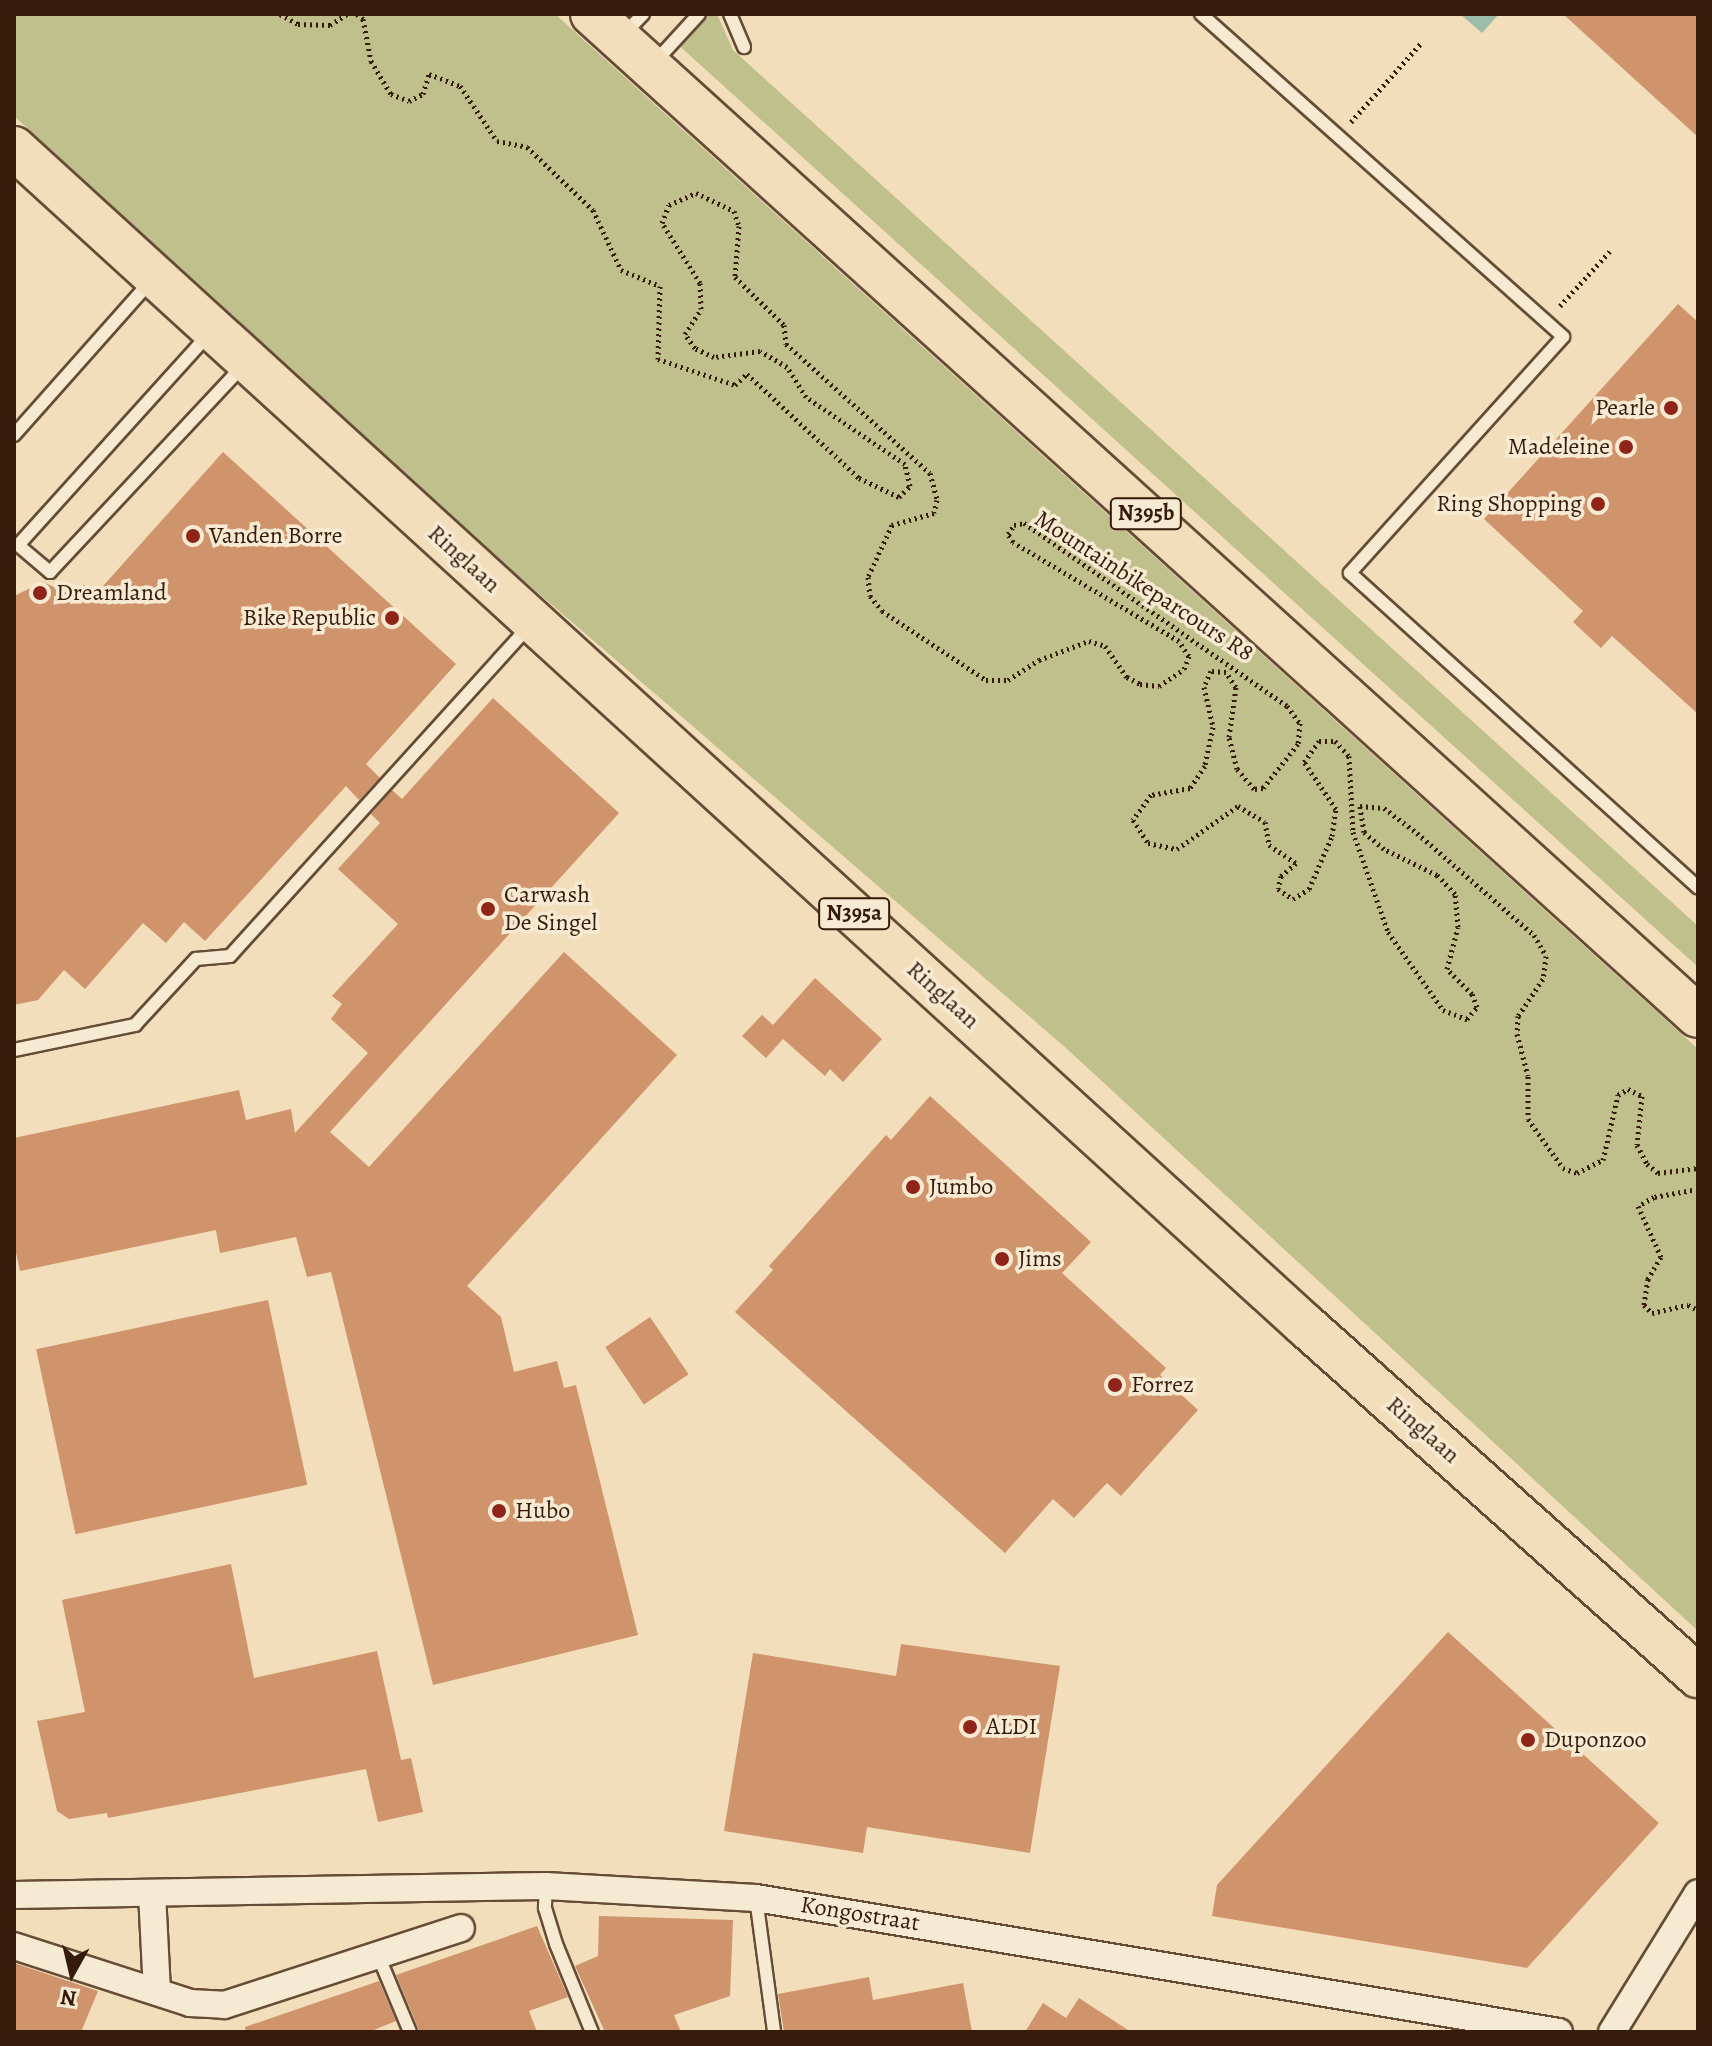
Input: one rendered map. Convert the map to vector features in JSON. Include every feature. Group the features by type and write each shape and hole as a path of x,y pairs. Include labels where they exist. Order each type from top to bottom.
{"main road":[{"name":"N395b","path":"618,22 650,67 1693,1003"},
{"name":"Ringlaan","path":"14,148 1306,1326 1698,1676"}],"street":[{"name":"Kongostraat","path":"14,1895 546,1886 756,1898 1559,2032"},
{"path":"152,1893 157,1992"},
{"path":"1612,2032 1698,1893"},
{"path":"14,1946 190,2003 224,2005 461,1928"}],"lane":[{"path":"650,67 699,14"},
{"path":"730,14 744,47"},
{"path":"1201,14 1563,337 1350,573 1698,887"},
{"path":"14,435 155,277"},
{"path":"213,330 18,545 50,572 247,361"},
{"path":"14,1050 135,1025 196,959 230,956 532,622"},
{"path":"546,1886 545,1908 556,1944 592,2032"},
{"path":"756,1898 774,2032"},
{"path":"378,1955 410,2032"}],"path":[{"path":"280,14 298,24 330,25 347,14"},
{"name":"Mountainbikeparcours R8","path":"357,14 363,19 371,61 391,94 409,101 423,94 429,74 460,86 497,141 527,147 593,210 621,270 660,286 658,359 735,385 747,374 859,478 899,497 910,486 905,464 806,397 787,367 760,351 714,357 695,348 685,334 701,309 700,283 662,223 669,205 696,193 734,211 739,226 735,277 784,325 786,344 796,355 930,473 937,500 934,513 892,525 868,577 870,596 882,611 986,680 1008,680 1039,660 1089,641 1105,646 1127,677 1140,684 1159,686 1184,669 1189,656 1179,641 1013,542 1008,534 1014,525 1024,523 1287,706 1300,723 1298,744 1263,788 1254,789 1237,769 1229,737 1236,687 1226,672 1211,671 1204,687 1213,727 1205,766 1190,788 1151,795 1133,820 1148,843 1177,849 1238,806 1265,822 1269,845 1296,863 1281,876 1278,889 1293,899 1309,889 1332,836 1336,809 1304,762 1319,741 1335,741 1349,756 1353,832 1382,918 1443,1010 1467,1019 1477,1007 1472,994 1447,969 1458,927 1455,894 1437,875 1384,849 1364,832 1360,806 1384,808 1417,833 1534,935 1546,956 1543,979 1518,1016 1517,1034 1528,1076 1528,1119 1563,1168 1577,1173 1603,1160 1618,1095 1628,1089 1642,1096 1637,1145 1647,1164 1658,1173 1698,1168"},
{"path":"1339,136 1422,42"},
{"path":"1698,1189 1654,1197 1638,1206 1661,1257 1648,1279 1644,1305 1652,1313 1688,1305 1698,1310"}],"green space":[{"path":"14,14 555,14 1698,1049 1698,1631 1066,1048 465,530 14,116"},
{"path":"699,14 717,14 733,50 1698,926 1698,967 674,41"}],"shaded area":[{"path":"1460,14 1499,14 1482,33"}],"building":[{"path":"1563,14 1698,14 1698,137"},
{"name":"Ring Shopping","path":"1678,304 1698,322 1698,714 1612,636 1601,648 1573,622 1583,611 1484,519"},
{"path":"223,452 456,664 366,764 380,778 359,800 346,786 205,941 184,922 166,943 143,923 85,989 64,970 38,1000 14,1005 14,596 43,582 74,596 84,585 95,595"},
{"path":"493,698 619,813 330,1132 369,1167 564,952 677,1055 467,1286 501,1317 514,1372 557,1361 564,1388 576,1385 638,1635 433,1685 331,1272 307,1277 296,1237 220,1253 216,1230 20,1271 14,1244 14,1138 239,1090 246,1120 291,1109 295,1133 368,1053 331,1019 342,1004 332,996 398,924 338,869 380,823 371,814 392,790 402,799"},
{"path":"815,978 882,1039 843,1082 830,1069 825,1076 783,1039 766,1058 742,1036 762,1015 773,1025"},
{"path":"930,1096 1091,1242 1062,1273 1166,1368 1160,1375 1198,1410 1121,1496 1107,1483 1074,1518 1053,1499 1005,1553 735,1312 773,1270 769,1266 886,1135 891,1140"},
{"path":"268,1300 307,1485 75,1534 36,1349"},
{"path":"650,1317 689,1374 644,1404 605,1347"},
{"path":"231,1564 254,1678 377,1651 401,1760 411,1758 423,1812 378,1822 366,1769 108,1818 107,1813 69,1819 57,1811 37,1721 85,1712 62,1600"},
{"path":"1448,1632 1659,1823 1527,1968 1212,1916 1217,1885"},
{"path":"901,1644 1060,1666 1030,1853 867,1827 863,1853 724,1831 753,1653 896,1676"},
{"path":"599,1916 733,1920 730,1996 674,2015 681,2032 605,2032 575,1966 598,1956"},
{"path":"537,1926 568,1997 529,2011 537,2032 420,2032 396,1975"},
{"path":"14,1963 98,1991 81,2032 14,2032"},
{"path":"869,1977 873,2000 963,1983 972,2032 784,2032 778,1994"},
{"path":"379,1981 396,2021 369,2032 246,2032 245,2027"},
{"path":"1079,1998 1131,2032 1025,2032 1043,2003 1066,2018"}],"place":[{"name":"Pearle","path":"1671,408"},
{"name":"Madeleine","path":"1626,447"},
{"name":"Ring Shopping","path":"1598,504"},
{"name":"Vanden Borre","path":"193,536"},
{"name":"Dreamland","path":"40,593"},
{"name":"Bike Republic","path":"392,618"},
{"name":"Carwash De Singel","path":"488,909"},
{"name":"Jumbo","path":"913,1187"},
{"name":"Jims","path":"1002,1259"},
{"name":"Forrez","path":"1115,1385"},
{"name":"Hubo","path":"499,1511"},
{"name":"ALDI","path":"970,1727"},
{"name":"Duponzoo","path":"1528,1740"}]}
